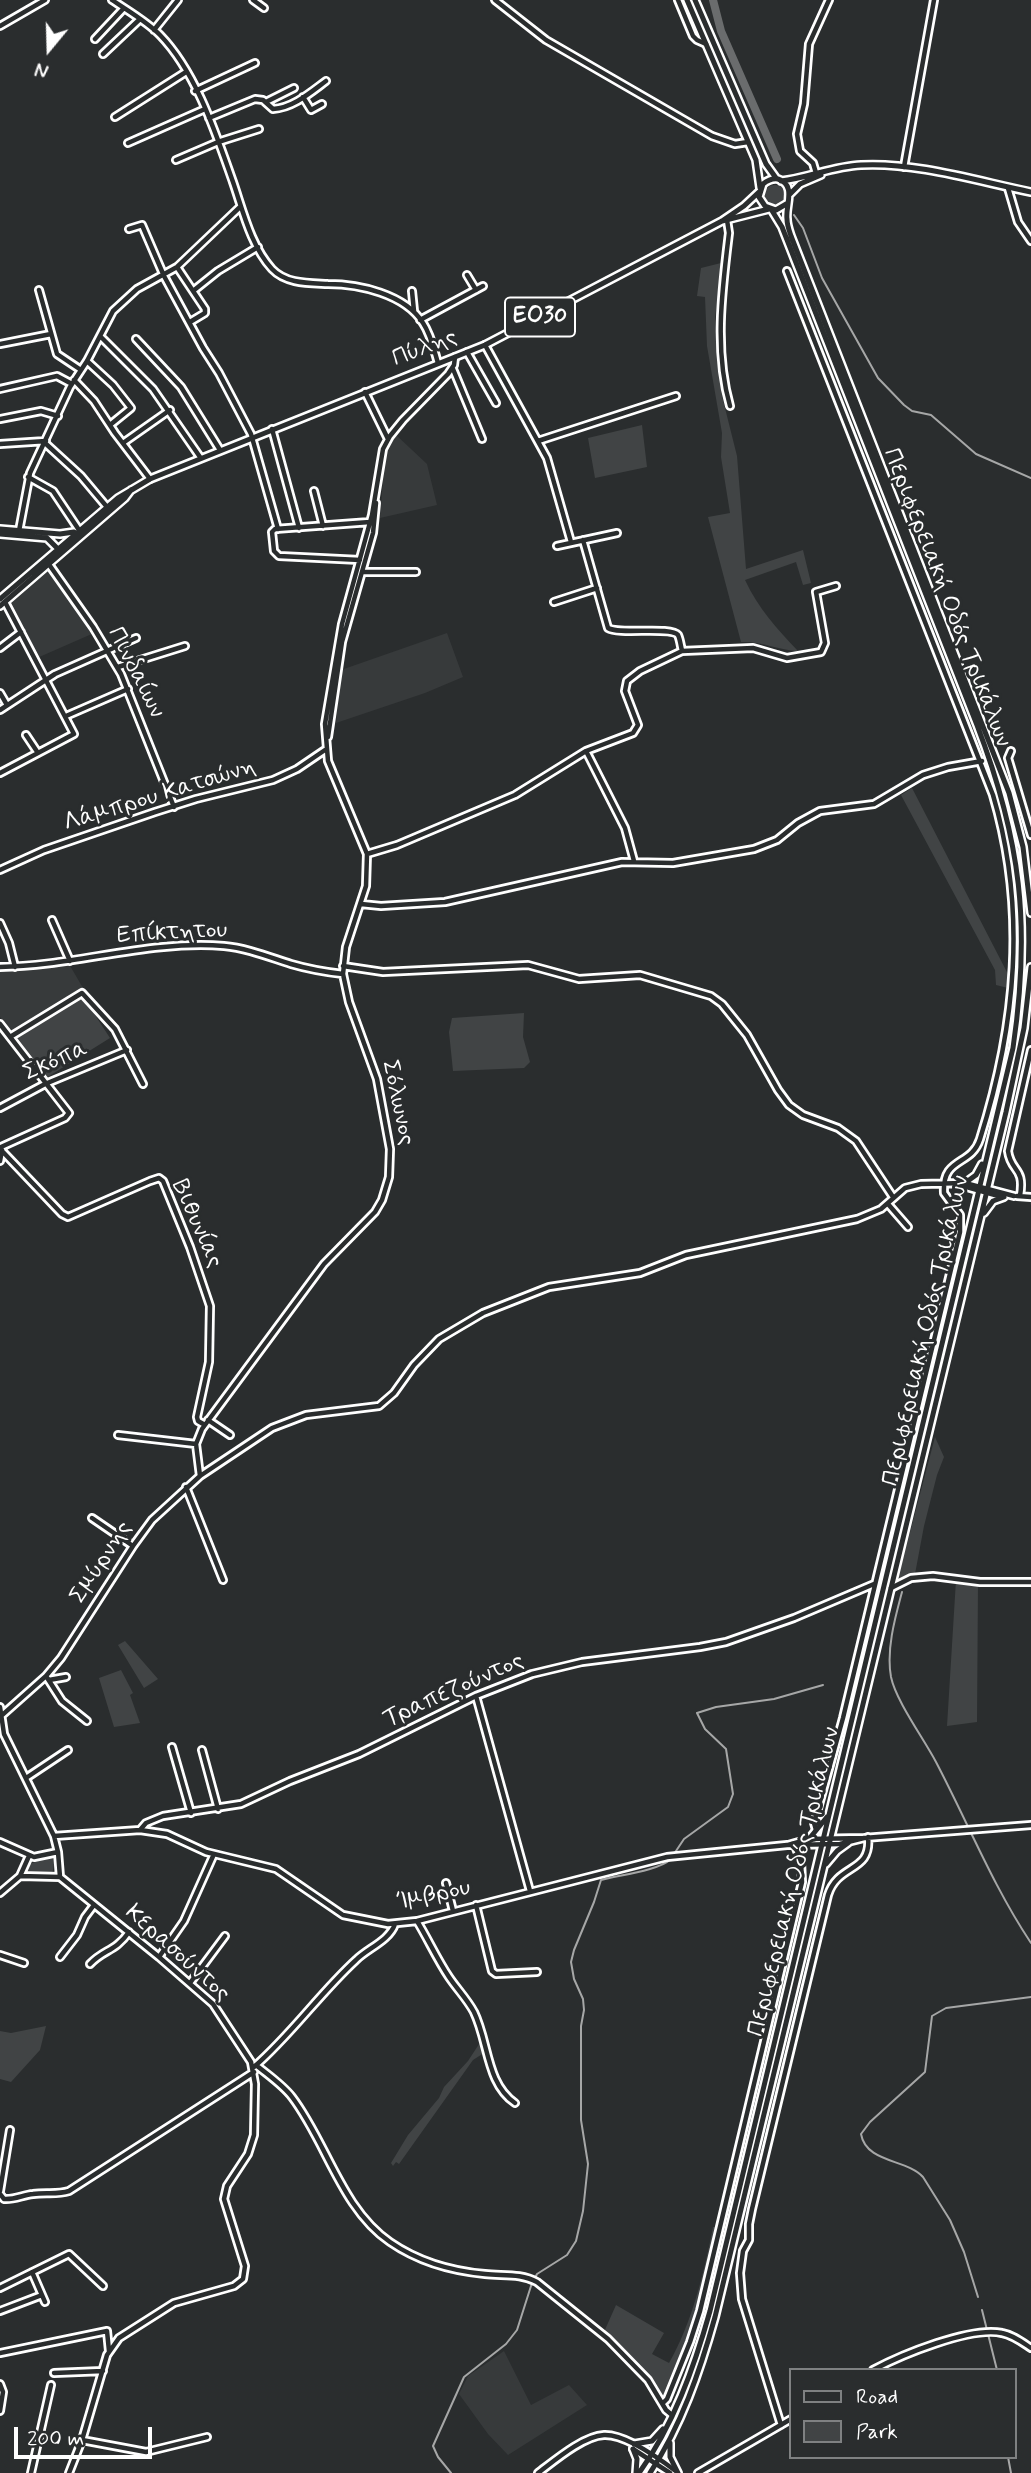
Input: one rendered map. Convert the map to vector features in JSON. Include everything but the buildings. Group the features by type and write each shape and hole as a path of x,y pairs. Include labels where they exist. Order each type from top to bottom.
{"main road":[{"path":"687,0 757,162 761,202 770,209"},
{"path":"695,0 766,164 779,180 788,186 788,203"},
{"name":"ΕΟ30","path":"790,194 800,184 852,165 904,167 1031,192"},
{"name":"ΕΟ30","path":"725,220 750,201 767,181 827,172"},
{"name":"ΕΟ30","path":"725,220 780,208 788,203"},
{"name":"Περιφερειακή Οδός Τρικάλων","path":"788,203 786,218 791,236 1009,793 1023,847 1031,913"},
{"name":"Περιφερειακή Οδός Τρικάλων","path":"637,2473 650,2457 672,2416 693,2365 710,2311 1016,1038 1023,982 1025,917 1014,837 1003,795 782,227 770,209"},
{"name":"Πύλης","path":"61,549 107,507 150,479 485,345 725,220"},
{"name":"Πύλης","path":"2,601 125,498 131,490"},
{"path":"0,529 66,534 78,531"},
{"path":"46,533 55,537 61,549"},
{"path":"0,534 51,540 61,549"},
{"path":"37,537 51,547 47,561"},
{"name":"Περιφερειακή Οδός Τρικάλων","path":"650,2473 671,2437 697,2375 715,2317 987,1190 1024,1028 1031,967"},
{"path":"965,1183 976,1175 986,1158"},
{"path":"979,1223 990,1203 1004,1197"},
{"path":"809,1839 829,1814"},
{"path":"824,1866 848,1843"},
{"path":"637,2473 634,2446 652,2441 672,2416"},
{"path":"671,2437 670,2457 678,2473"}],"street":[{"path":"0,26 45,0"},
{"path":"112,0 154,30 169,46 186,72 209,118 240,207 270,267 285,278 362,288 390,298 414,312 421,320 438,363"},
{"path":"154,30 178,0"},
{"path":"253,0 264,8"},
{"path":"495,0 552,43 712,136 735,144 748,142"},
{"path":"678,0 693,36 701,43 707,44"},
{"path":"816,173 813,163 800,151 797,134 804,104 809,44 829,0"},
{"path":"904,167 934,0"},
{"path":"95,39 124,8"},
{"path":"103,54 140,19"},
{"path":"195,91 255,62"},
{"path":"115,117 186,72"},
{"path":"209,118 252,99 266,102 276,110 303,97 326,80"},
{"path":"266,102 294,88"},
{"path":"303,97 311,110 322,104"},
{"path":"128,143 205,109"},
{"path":"176,160 218,142 259,129"},
{"path":"1008,188 1018,222 1031,241"},
{"path":"19,531 28,477 73,382 88,361 113,312 123,299 140,287 177,267 240,207"},
{"path":"725,220 729,233 721,317 723,363 730,407"},
{"path":"129,229 142,225 164,276 252,437 278,529"},
{"path":"193,291 218,271 258,247"},
{"path":"177,267 206,311 189,323"},
{"path":"786,271 982,761 996,804 1009,861 1014,907 1014,966 1003,1045 976,1150 952,1166 945,1183 946,1196 960,1215 960,1232 840,1731 814,1823 817,1832"},
{"path":"467,275 476,290"},
{"path":"421,320 483,286"},
{"path":"39,289 60,358 81,370"},
{"path":"412,291 414,312"},
{"path":"0,344 51,334"},
{"path":"100,336 170,410 200,457"},
{"path":"136,340 181,387 220,450"},
{"path":"485,345 552,469 571,542"},
{"path":"467,352 496,403"},
{"path":"455,357 453,368 482,439"},
{"path":"88,361 113,384 131,408 110,425"},
{"name":"Σόλωνος","path":"327,741 325,724 338,641 370,522 380,461 388,439 453,368"},
{"path":"0,389 57,376 73,382 94,401 150,479"},
{"path":"365,392 388,439"},
{"path":"538,441 676,396"},
{"path":"122,443 170,410"},
{"path":"0,419 42,411 58,416"},
{"path":"272,429 299,528"},
{"path":"0,444 46,442 81,476 107,507"},
{"path":"28,477 53,491 78,531"},
{"path":"314,491 323,526"},
{"name":"Σόλωνος","path":"196,1444 206,1422 318,1271 380,1205 391,1165 377,1079 349,1002 343,974 348,940 366,886 367,854 335,781 326,750 342,642 373,533 377,509 375,499"},
{"path":"292,529 297,521"},
{"path":"360,560 279,556 274,551 272,531 370,522"},
{"path":"557,545 617,533"},
{"path":"583,540 610,630 673,631 678,635 682,651"},
{"name":"Πινδαίων","path":"47,561 117,667 174,807"},
{"path":"362,572 416,572"},
{"path":"367,854 397,845 515,795 586,751 636,731 638,725 625,691 627,681 640,671 682,651 754,648 787,659 821,652 824,643 816,592 836,586"},
{"path":"554,602 597,589"},
{"path":"0,773 74,736 22,632 2,601"},
{"path":"0,648 22,632"},
{"path":"0,710 47,679 136,638"},
{"path":"117,667 185,646"},
{"path":"66,716 128,689"},
{"path":"0,693 7,705"},
{"path":"26,735 38,753"},
{"name":"Λάμπρου Κατσώνη","path":"0,870 44,850 174,807 277,779 326,750"},
{"path":"586,751 625,828 634,861"},
{"path":"1011,751 1008,758 1031,835"},
{"path":"361,904 381,906 454,900 622,862 681,863 764,846 820,811 874,804 923,775 982,761"},
{"path":"52,920 70,961"},
{"path":"0,923 15,967"},
{"name":"Επίκτητου","path":"0,967 70,961 129,951 223,946 251,951 302,967 343,974"},
{"path":"343,967 383,972 528,965 579,979 640,975 711,996 722,1004 747,1035 789,1105 803,1115 838,1128 856,1141 893,1197"},
{"path":"10,1037 82,993 108,1020 127,1050 143,1084"},
{"path":"0,1024 68,1111 68,1115 1,1148 0,1161"},
{"name":"Σκόπα","path":"0,1108 45,1084 127,1050"},
{"path":"1017,1196 1022,1177 1010,1160 1008,1151 1031,1050"},
{"name":"Βιθυνίας","path":"1,1148 68,1217 150,1181 159,1178 163,1181 209,1300 209,1362 197,1417 198,1422 206,1422"},
{"path":"956,1184 965,1183 978,1188"},
{"path":"908,1227 888,1204 893,1197 912,1185 956,1184 1017,1196"},
{"path":"987,1190 1004,1197 1031,1196"},
{"name":"Σμύρνης","path":"1,1714 48,1678 152,1520 186,1487 247,1443 291,1419 329,1411 379,1406 394,1393 414,1365 439,1339 477,1316 535,1292 560,1284 640,1273 686,1255 831,1226 866,1216 888,1204"},
{"path":"206,1422 230,1435"},
{"path":"118,1435 196,1444 200,1476"},
{"path":"186,1487 223,1580"},
{"path":"92,1517 133,1546"},
{"path":"891,1588 911,1578 926,1576 980,1582 1031,1583"},
{"name":"Τραπεζούντος","path":"54,1836 141,1830 144,1824 158,1818 241,1804 352,1757 516,1679 567,1664 726,1642 794,1618 874,1584"},
{"path":"66,1677 48,1678 62,1701 88,1721"},
{"path":"476,1696 530,1891"},
{"path":"0,1707 1,1728 54,1836 58,1852 57,1869 60,1877 20,1876"},
{"path":"172,1747 191,1813"},
{"path":"26,1778 68,1750"},
{"path":"202,1750 218,1809"},
{"path":"787,1845 832,1837 866,1838 1031,1825"},
{"name":"Ίμβρου","path":"141,1830 173,1836 214,1854 276,1869 343,1915 396,1924 417,1921 667,1857 787,1845"},
{"path":"787,1845 821,1846 866,1838"},
{"path":"781,2425 742,2299 742,2258 748,2244 752,2209 828,1895 833,1881 863,1861 868,1851 866,1838"},
{"path":"0,1842 29,1856 40,1857 58,1852"},
{"path":"663,2403 687,2351 700,2311 765,2042 802,1882 801,1861 795,1846"},
{"path":"159,1956 184,1921 214,1854"},
{"path":"0,1893 20,1876 29,1856"},
{"name":"Κερασούντος","path":"60,1877 190,1983 218,2011 254,2068"},
{"path":"446,1883 453,1910"},
{"path":"60,1957 77,1935 94,1905"},
{"path":"476,1905 492,1971 496,1974 537,1972"},
{"path":"417,1921 449,1978 473,2011 486,2042 497,2083 515,2103"},
{"path":"10,2130 0,2193 2,2198 69,2191 254,2068 343,1972 359,1956 389,1936 396,1924"},
{"path":"90,1964 97,1957 116,1948 129,1932"},
{"path":"190,1983 225,1936"},
{"path":"0,1955 24,1964"},
{"path":"254,2068 294,2100 360,2213 384,2238 412,2255 441,2267 476,2274 530,2278 537,2282 608,2339 648,2380 672,2416"},
{"path":"109,2351 119,2339 169,2306 234,2286 243,2279 246,2273 245,2263 224,2199 227,2186 248,2154 252,2142 255,2116 254,2068"},
{"path":"0,2288 69,2254 103,2286"},
{"path":"32,2272 45,2302"},
{"path":"0,2311 42,2295"},
{"path":"0,2353 107,2331 109,2351 69,2473"},
{"path":"878,2368 937,2343 994,2332 1009,2334 1031,2348"},
{"path":"54,2373 103,2371"},
{"path":"0,2384 3,2392 0,2411"},
{"path":"31,2473 51,2385"},
{"path":"698,2473 790,2420"},
{"path":"538,2473 582,2443 597,2436 609,2435 634,2446 670,2473"},
{"path":"82,2440 146,2452 206,2437"},
{"path":"657,2462 678,2473"}],"shaded area":[{"path":"395,434 427,464 437,505 380,518 385,453"},
{"path":"48,568 94,633 37,658 8,602"},
{"path":"447,633 463,677 425,693 336,723 341,670"},
{"path":"69,964 83,988 12,1033 0,1017 0,971"},
{"path":"504,2351 531,2405 569,2385 587,2405 508,2455 488,2434 459,2394 468,2376"}],"green space":[{"path":"771,185 779,185 786,192 786,200 779,207 771,207 764,200 764,192"},
{"path":"721,263 715,319 717,354 722,396 737,456 746,569 803,550 811,583 803,585 796,562 745,580 768,618 798,651 741,642 708,517 730,513 721,457 722,433 707,346 705,297 697,296 701,268"},
{"path":"642,425 647,467 595,478 588,438"},
{"path":"912,788 1010,978 1008,988 996,985 995,970 901,795"},
{"path":"82,995 110,1038 46,1078 16,1037"},
{"path":"524,1013 523,1037 530,1062 524,1068 453,1071 449,1032 452,1018"},
{"path":"935,1437 944,1457 924,1526 915,1574 897,1582"},
{"path":"956,1580 978,1583 977,1722 947,1726"},
{"path":"125,1641 158,1679 144,1688 118,1645"},
{"path":"121,1670 133,1693 130,1695 140,1723 114,1727 99,1678"},
{"path":"51,1857 55,1859 52,1875 27,1876 29,1864"},
{"path":"46,2026 40,2050 11,2082 0,2079 0,2031 11,2033"},
{"path":"483,2038 487,2051 473,2060 399,2164 396,2162 393,2166 391,2163 408,2135 439,2098 444,2087 468,2061"},
{"path":"713,2227 717,2227 691,2336 665,2400 644,2371 604,2332 616,2305 664,2333 652,2354 669,2363 696,2297"}],"waterway":[{"path":"713,0 721,31 777,159"},
{"path":"794,215 803,228 822,278 878,378 904,405 912,411 931,415 976,454 1031,478"},
{"path":"902,1592 890,1645 894,1687 936,1762 1005,1899 1031,1943"},
{"path":"674,1854 684,1839 728,1807 733,1794 726,1749 705,1729 697,1713 716,1707 774,1699 823,1685"},
{"path":"451,2473 433,2446 464,2377 506,2344 517,2330 537,2274 567,2255 576,2241 583,2211 588,2164 581,2120 581,2026 584,2010 571,1962 574,1950 601,1880 648,1870 671,1859"},
{"path":"978,2297 964,2252 950,2220 923,2177 916,2171 879,2156 864,2143 861,2134 870,2122 925,2072 932,2016 946,2008 1031,1997"},
{"path":"982,2310 996,2368"},
{"path":"1008,2459 1011,2473"}]}
